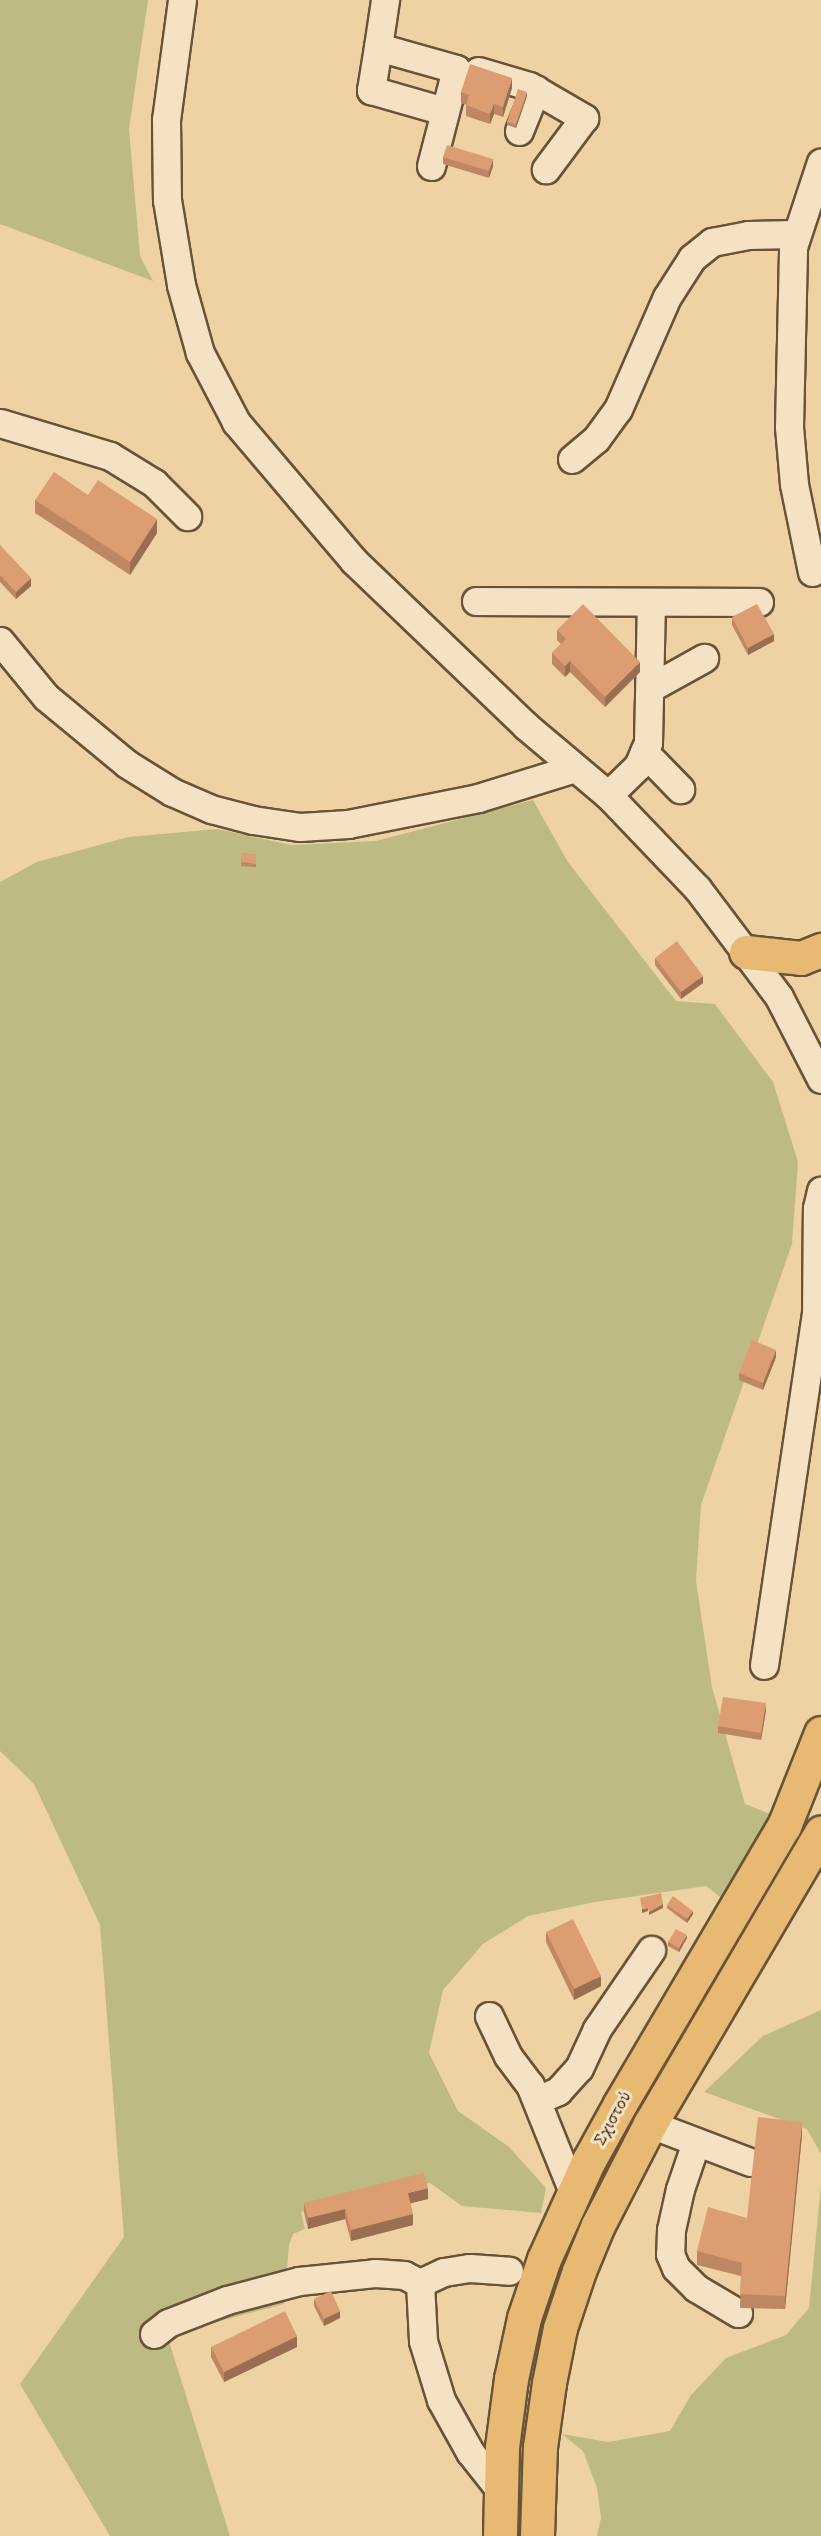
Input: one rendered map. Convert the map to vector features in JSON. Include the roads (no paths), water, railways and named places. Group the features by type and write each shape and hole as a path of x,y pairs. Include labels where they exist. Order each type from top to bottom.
{"main road":[{"path":"746,952 801,958 821,950"},
{"name":"Σχιστού","path":"500,2536 500,2490 510,2391 524,2318 573,2192 620,2104 784,1826 821,1733"},
{"name":"Σχιστού","path":"537,2536 540,2448 560,2328 598,2224 650,2124 821,1833"}],"street":[{"path":"182,0 166,120 167,200 181,285 200,353 236,422 346,552 526,726 608,795 697,888 779,997 821,1080"},
{"path":"385,0 371,90 444,111"},
{"path":"378,47 456,69 478,71 536,89 584,118 546,169"},
{"path":"431,166 456,69"},
{"path":"519,131 536,89"},
{"path":"812,572 794,484 789,427 795,234 821,162"},
{"path":"572,459 596,439 618,409 667,297 692,258 712,242 748,235 795,234"},
{"path":"0,423 110,456 154,483 186,516"},
{"path":"476,601 759,602"},
{"path":"608,795 638,766 648,743 651,602"},
{"path":"0,641 46,698 127,764 172,792 211,809 253,820 300,827 348,824 478,798 576,768"},
{"path":"650,688 704,658"},
{"path":"644,752 680,789"},
{"path":"764,1665 816,1314 817,1208 821,1190"},
{"path":"537,2100 558,2091 579,2068 597,2029 651,1950"},
{"path":"489,2016 508,2056 537,2100 573,2192"},
{"path":"650,2124 750,2163"},
{"path":"696,2142 675,2209 670,2254 676,2268 696,2288 738,2313"},
{"path":"420,2283 444,2272 470,2268 509,2271"},
{"path":"154,2334 168,2323 228,2300 299,2280 375,2273 404,2275 420,2283"},
{"path":"420,2283 423,2341 441,2400 470,2452 500,2490"}]}
